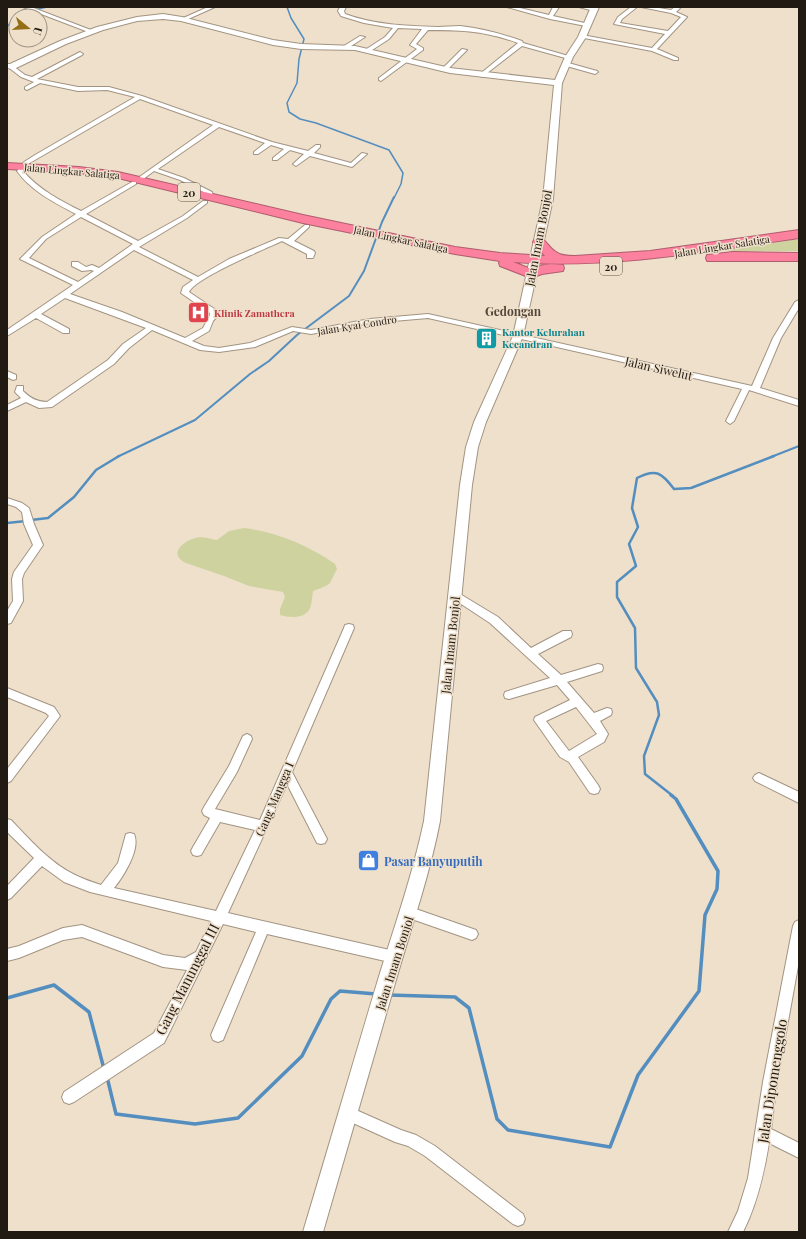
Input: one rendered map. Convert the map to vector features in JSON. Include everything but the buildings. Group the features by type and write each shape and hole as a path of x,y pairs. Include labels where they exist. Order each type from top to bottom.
{"highway":[{"name":"Jalan Lingkar Salatiga","path":"7,166 21,169 137,181 308,226 353,232"},
{"name":"Jalan Lingkar Salatiga","path":"7,170 21,169"},
{"name":"Jalan Lingkar Salatiga","path":"208,199 426,247 480,261 504,260"},
{"name":"Jalan Lingkar Salatiga","path":"571,264 657,256 799,234"},
{"path":"504,260 527,253 547,269 571,264"},
{"path":"504,260 535,258 551,255 571,264"},
{"name":"Jalan Lingkar Salatiga","path":"571,264 614,266 733,256 799,257"}],"main road":[{"name":"Jalan Imam Bonjol","path":"317,1230 347,1114 394,957 410,913 432,821 466,485 472,447 480,422 518,336 548,199 558,83 568,60 582,37 586,24 595,8"},
{"path":"9,66 61,43 93,32 128,22 168,16 291,46 346,48 367,51 444,70 558,83"}],"street":[{"path":"26,7 93,32"},
{"path":"184,19 212,7"},
{"path":"343,7 341,12 349,17 397,26 469,29 511,38 520,42 521,44 568,60 595,72"},
{"path":"510,7 586,24"},
{"path":"532,7 555,10 550,17"},
{"path":"582,7 595,8"},
{"path":"632,7 620,18 617,24 670,33"},
{"path":"644,7 672,12 684,16 653,50"},
{"path":"672,12 678,7"},
{"path":"367,51 387,38 397,26"},
{"path":"381,79 421,49 412,45 426,28"},
{"path":"346,48 362,37"},
{"path":"582,37 653,50 676,59"},
{"path":"482,75 521,44"},
{"path":"444,70 464,50"},
{"path":"33,80 80,54"},
{"path":"568,60 581,62"},
{"path":"9,66 33,80 78,89 107,88 140,97 288,149 352,165"},
{"path":"27,88 40,81"},
{"path":"140,97 47,149 21,169 24,178 64,205 198,280"},
{"path":"79,285 38,264 24,259 44,238 137,181 152,169 218,125"},
{"path":"256,153 270,143"},
{"path":"296,164 318,146"},
{"path":"275,159 288,149"},
{"path":"344,172 364,154"},
{"path":"7,334 136,246 185,217 208,199 210,193 182,180 152,169"},
{"path":"182,180 192,173"},
{"path":"289,241 308,226"},
{"path":"186,342 206,329 214,315 213,312 185,293 186,289 198,280 232,261 279,239 289,241 311,253 310,256"},
{"path":"75,264 85,269 92,268 99,271"},
{"name":"Jalan Kyai Condro","path":"64,295 152,327 186,342 203,348 219,350 242,348 263,342 290,329 311,332 370,321 428,316 518,336"},
{"path":"730,421 751,388 777,338 791,321 799,302"},
{"path":"36,315 66,331"},
{"path":"20,388 20,392 26,399 39,405 49,405 111,362 126,346 152,327"},
{"name":"Jalan Siwelut","path":"518,336 751,388 799,403"},
{"path":"7,408 26,399"},
{"path":"7,501 23,507 26,510 38,545 19,572 17,580 18,601 7,620"},
{"path":"455,595 494,620 559,680 578,701 593,719 603,734 603,737 568,757 564,754 539,720 578,701"},
{"name":"Gang Mangga I","path":"219,916 263,826 349,628"},
{"path":"530,653 567,634"},
{"path":"509,696 598,668"},
{"path":"7,692 50,710 56,716 7,778"},
{"path":"593,719 607,712"},
{"path":"247,739 233,769 208,810 209,813 217,816 263,826"},
{"path":"571,756 594,789"},
{"path":"286,772 321,839"},
{"path":"759,778 799,798"},
{"path":"197,851 217,816"},
{"path":"7,824 42,858 67,877 79,883 103,891 219,916 394,957"},
{"path":"103,891 118,875 127,858 130,838"},
{"path":"7,894 42,858"},
{"path":"410,913 472,934"},
{"name":"Gang Manunggal III","path":"69,1098 92,1081 152,1044 159,1038 219,916"},
{"name":"Jalan Dipomenggolo","path":"734,1232 752,1196 799,926"},
{"path":"218,1035 264,927"},
{"path":"7,955 19,952 63,934 82,931 163,961 186,964 200,957"},
{"path":"347,1114 397,1136 411,1140 430,1151 518,1219"},
{"path":"762,1132 799,1151"}],"green space":[{"path":"799,239 799,251 722,251"},
{"path":"244,528 291,540 325,557 335,564 337,569 329,584 313,591 312,602 308,612 297,617 280,615 280,609 285,597 283,592 249,586 186,563 178,556 179,549 182,545 190,540 200,537 217,540 229,531"}],"waterway":[{"path":"7,27 17,14 47,7"},
{"path":"72,7 86,7"},
{"path":"287,7 291,18 304,39 299,59 297,83 287,103 289,112 300,119 316,123 389,150 403,173 401,184 394,198"},
{"path":"119,456 195,420 250,374 269,361 297,335 349,296 364,271 382,222 394,197"},
{"path":"771,457 799,446"},
{"path":"31,520 48,518 74,497 96,470 119,456"},
{"path":"673,796 645,774 644,756 659,715 657,702 636,668 635,628 617,597 617,582 636,566 629,544 638,527 632,508 637,478 649,473 654,473 666,479 674,489 691,488 774,456"},
{"path":"7,523 26,521"},
{"path":"389,995 455,997 469,1008 497,1119 508,1130 610,1147 638,1075 699,991 705,915 717,889 718,871 676,799 671,795"},
{"path":"7,998 54,985 89,1012 104,1069"},
{"path":"107,1077 116,1114 195,1124 238,1118 302,1056 331,999 340,991 376,994"}],"place":[{"name":"Klinik Zamathera","path":"199,313"},
{"name":"Kantor Kelurahan Kecandran","path":"487,338"},
{"name":"Pasar Banyuputih","path":"369,861"}],"district":[{"name":"Gedongan","path":"513,311"}]}
